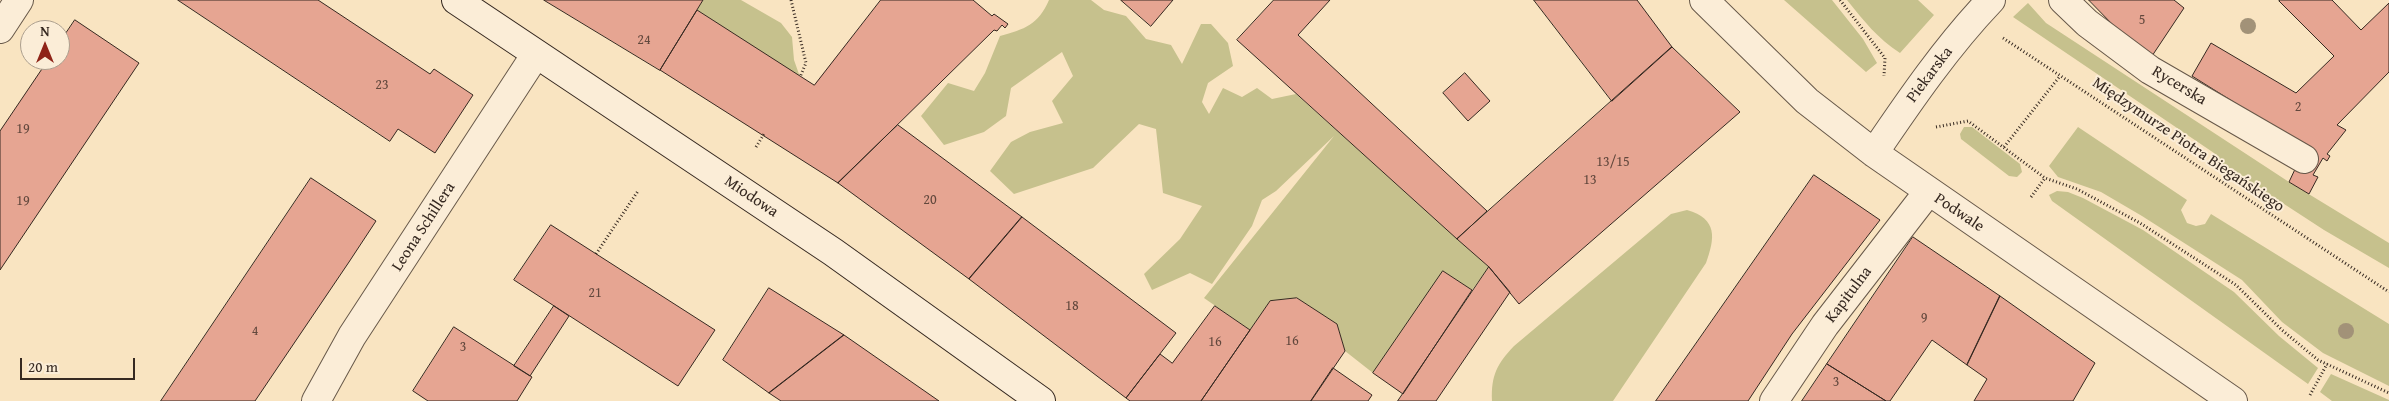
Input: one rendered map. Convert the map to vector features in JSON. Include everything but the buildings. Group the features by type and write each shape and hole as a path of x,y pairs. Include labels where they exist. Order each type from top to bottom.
{"street":[{"path":"0,29 19,0"},
{"name":"Miodowa","path":"456,0 833,252 1041,401"},
{"name":"Podwale","path":"1704,0 1807,100 1874,153 2233,401"},
{"name":"Rycerska","path":"2064,0 2087,23 2150,70 2304,159"},
{"name":"Piekarska","path":"1874,153 1907,105 1982,9"},
{"name":"Leona Schillera","path":"316,401 352,336 536,54"},
{"name":"Kapitulna","path":"1774,401 1825,326 1928,192"}],"path":[{"path":"791,0 806,64 800,77"},
{"path":"1840,0 1885,58 1884,77"},
{"name":"Międzymurze Piotra Biegańskiego","path":"1982,9 2060,76 2389,292"},
{"path":"2004,147 2060,76"},
{"path":"1936,127 1968,121 2045,178 2077,189 2140,223 2236,285 2282,330 2318,360 2389,393"},
{"path":"756,146 764,134"},
{"path":"2031,197 2045,178"},
{"path":"596,254 638,191"},
{"path":"2310,394 2327,364"}],"shaded area":[{"path":"703,0 741,0 781,23 792,37 794,60 800,77 697,10"},
{"path":"1049,0 1091,0 1104,10 1126,16 1146,39 1171,45 1182,64 1201,24 1211,24 1228,43 1233,66 1208,83 1202,102 1209,114 1223,88 1242,97 1257,88 1272,99 1296,94 1489,267 1472,290 1443,271 1373,373 1345,351 1337,324 1297,298 1270,301 1250,330 1204,298 1334,136 1276,191 1262,200 1252,226 1212,284 1190,273 1152,290 1144,274 1180,239 1202,206 1163,193 1156,129 1139,124 1093,168 1014,194 990,171 1011,142 1030,132 1063,123 1052,101 1073,76 1062,52 1011,88 1006,116 984,132 944,145 921,116 948,83 974,91 985,73 1000,36 1030,25 1040,15"},
{"path":"1784,0 1832,0 1863,39 1877,63 1866,72"},
{"path":"1847,0 1918,0 1934,15 1900,53 1878,36"},
{"path":"2028,3 2046,23 2289,182 2389,243 2389,268 2324,230 2215,159 2214,153 2013,17"},
{"path":"1964,127 1972,127 2020,164 2022,172 2017,177 2009,176 1961,139 1960,134"},
{"path":"2078,127 2187,200 2181,210 2187,223 2196,226 2205,224 2211,214 2389,324 2389,386 2323,353 2282,322 2242,280 2142,216 2101,192 2058,177 2049,166"},
{"path":"2057,191 2068,192 2083,198 2143,230 2234,292 2279,336 2318,368 2308,384 2052,201 2049,195"},
{"path":"1687,210 1704,219 1712,230 1711,245 1706,263 1613,401 1492,401 1496,370 1514,346 1671,214"},
{"path":"2331,374 2389,401 2332,401 2320,392"}]}
